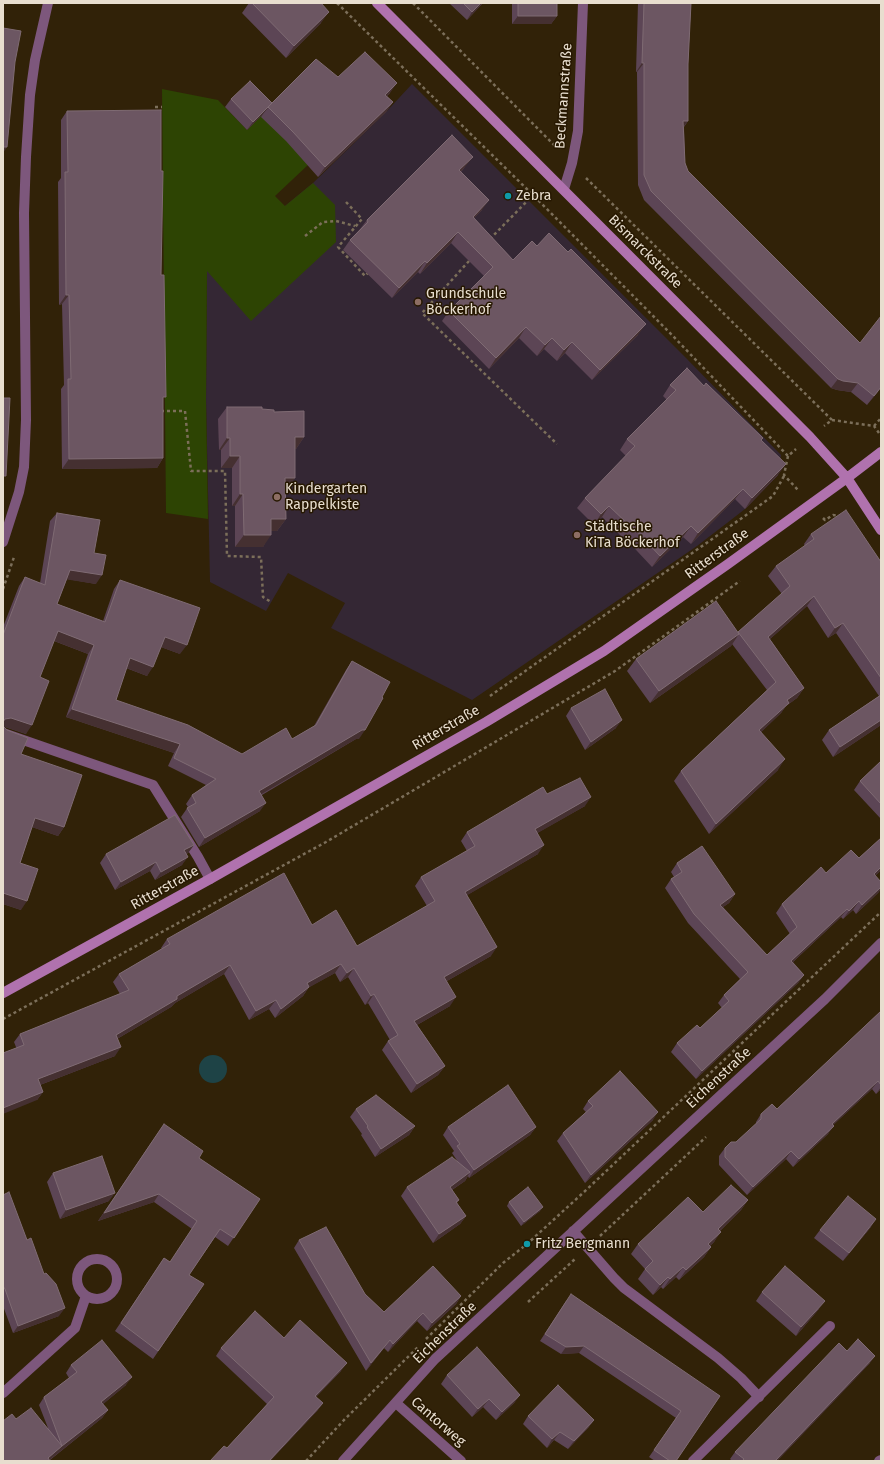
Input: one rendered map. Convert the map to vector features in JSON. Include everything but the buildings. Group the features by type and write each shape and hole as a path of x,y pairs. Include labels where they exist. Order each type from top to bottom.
{"main road":[{"name":"Bismarckstraße","path":"377,3 810,437 847,478 881,530"},
{"name":"Ritterstraße","path":"3,993 210,879 486,722 604,651 847,478 881,452"}],"street":[{"path":"3,542 19,492 24,467 26,420 24,213 26,157 30,95 35,60 48,3"},
{"name":"Beckmannstraße","path":"564,189 572,164 578,131 583,3"},
{"path":"3,733 153,785 210,879"},
{"name":"Eichenstraße","path":"343,1461 435,1359 825,999 881,943"},
{"path":"574,1232 624,1288 718,1358 741,1378 758,1398"},
{"path":"97,1258 104,1260 114,1268 117,1274 115,1288 105,1297 92,1299 86,1296 81,1292 78,1286 77,1273 85,1262 97,1258"},
{"path":"3,1393 75,1328 86,1296"},
{"path":"693,1461 830,1326"},
{"name":"Cantorweg","path":"396,1403 462,1461"}],"path":[{"path":"155,107 162,107"},
{"path":"488,240 533,195"},
{"path":"346,202 362,219 338,247 365,276 370,271"},
{"path":"305,236 323,222 336,222 355,226"},
{"path":"469,261 422,313 557,444"},
{"path":"155,411 185,411 191,471 225,471 227,556 261,557 263,597 271,602"},
{"path":"874,426 881,418"},
{"path":"832,420 874,426 881,436"},
{"path":"486,698 773,496 784,476"},
{"path":"306,1461 344,1420 503,1263 527,1244 578,1197 881,912"}],"shaded area":[{"path":"412,84 781,455 778,475 745,509 697,546 472,700 331,628 345,603 288,573 266,611 210,582 206,400 207,270 313,183 386,112"}],"green space":[{"path":"162,89 218,100 247,130 262,115 309,164 275,196 285,206 313,183 335,205 336,242 251,321 207,271 206,400 208,519 166,513"}],"water":[{"path":"213,1055 223,1059 227,1069 223,1079 213,1083 203,1079 199,1069 203,1059"}],"place":[{"name":"Zebra","path":"508,196"},
{"name":"Grundschule Böckerhof","path":"418,302"},
{"name":"Kindergarten Rappelkiste","path":"277,497"},
{"name":"Städtische KiTa Böckerhof","path":"577,535"},
{"name":"Fritz Bergmann","path":"527,1244"}]}
